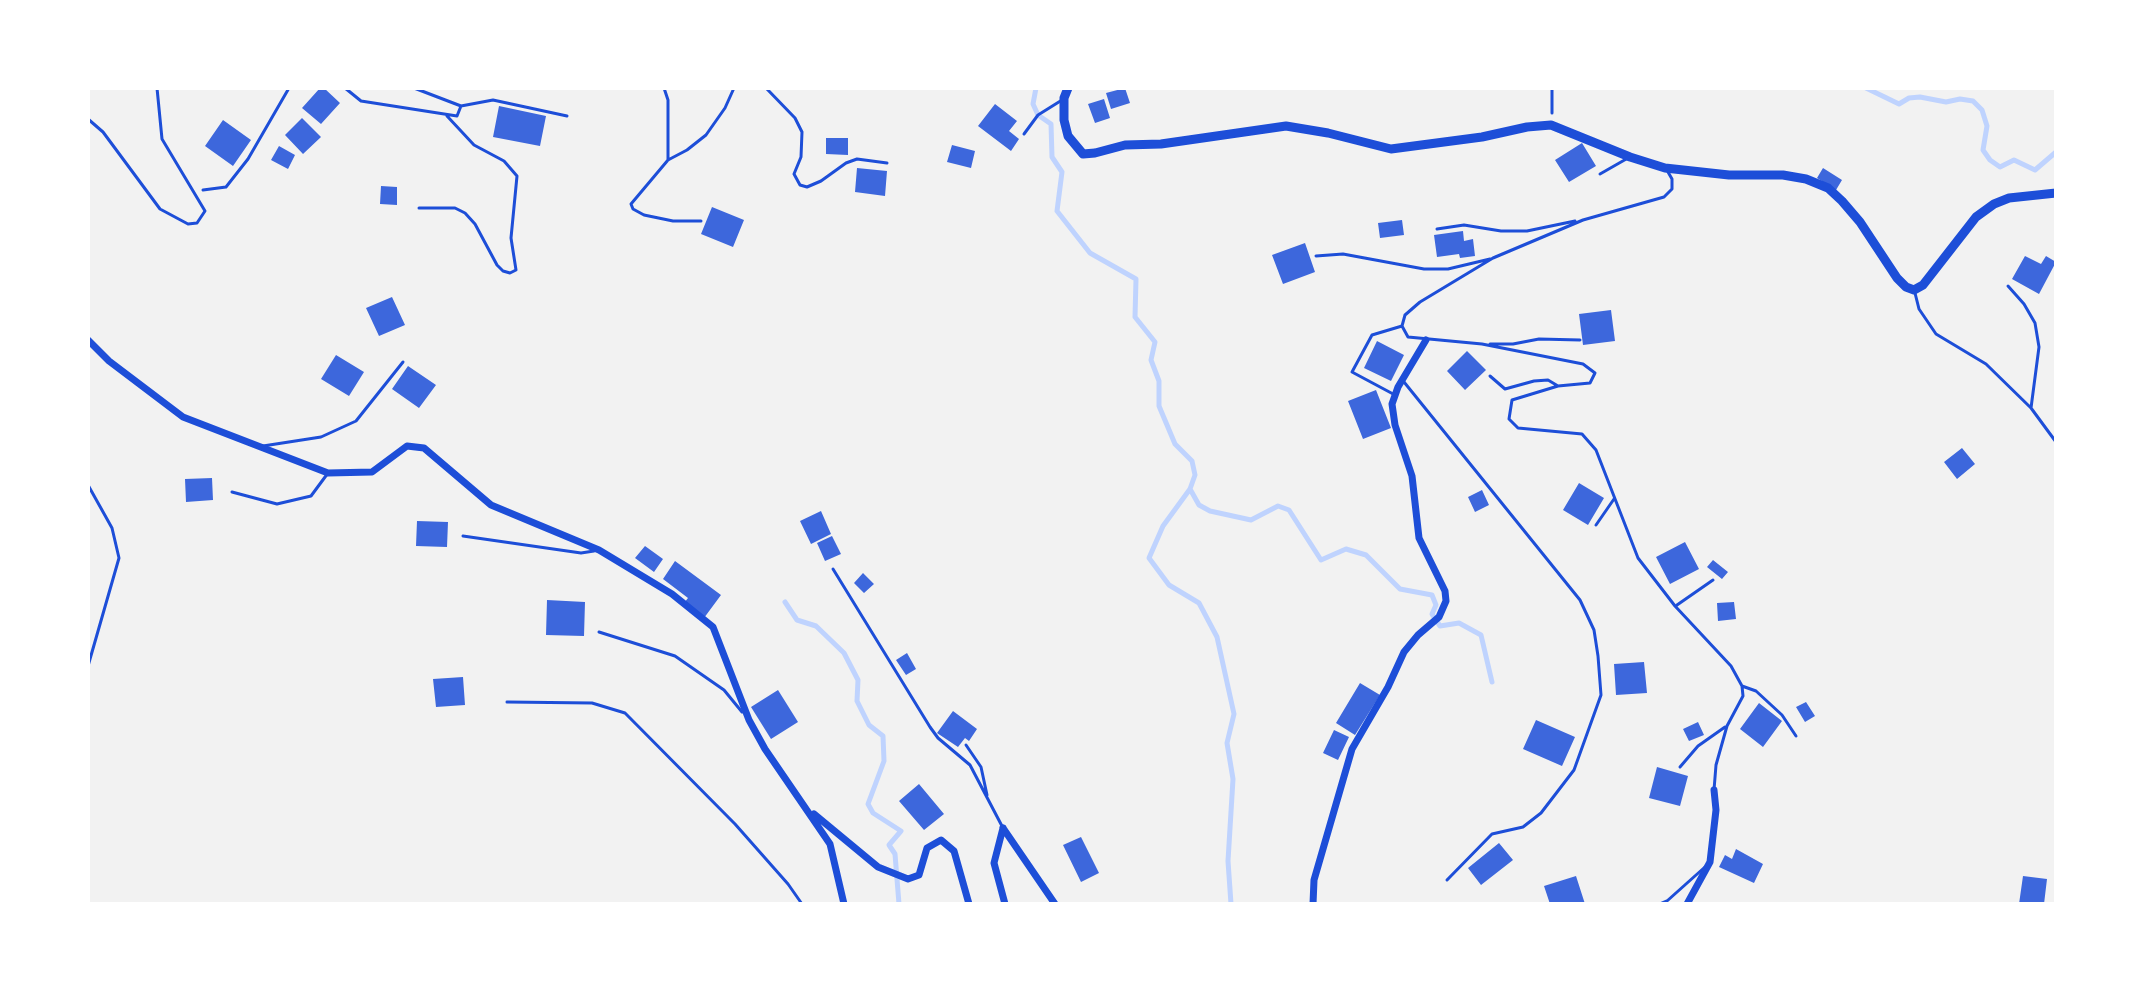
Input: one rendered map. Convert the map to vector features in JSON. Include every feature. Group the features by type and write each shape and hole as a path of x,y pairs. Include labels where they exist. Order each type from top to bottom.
{"street":[{"path":"1066,93 1068,136 1083,154 1125,145 1161,144 1286,126 1391,149 1551,125 1665,168 1806,179 1828,188 1860,222 1897,278 1914,290 1923,285 1976,217 1994,204 2009,198 2056,193"},
{"path":"88,340 109,361 183,417 328,473 372,472 407,446 424,448 491,505 599,550 672,594 713,627 749,720 765,749 830,844 844,904"},
{"path":"1313,904 1314,880 1352,749 1388,687 1404,652 1439,617 1446,601 1445,591 1419,538 1412,476 1395,425 1392,404 1402,379 1426,340"},
{"path":"1687,904 1710,862 1716,810 1714,790"},
{"path":"807,807 878,867 908,879 919,875 927,848 941,840 954,851 969,904"},
{"path":"1003,828 994,863 1005,904"},
{"path":"1003,828 1055,904"}],"lane":[{"path":"88,119 103,132 160,209 188,224 197,223 205,211 162,139 157,88"},
{"path":"345,88 361,101 447,116 457,116 461,106"},
{"path":"414,88 461,106 493,100 567,116"},
{"path":"664,88 668,100 668,160"},
{"path":"701,221 673,221 644,215 633,209 631,204 668,160 706,135 725,108 734,88"},
{"path":"766,88 795,118 802,132 801,157 794,174 800,185 807,187 821,181 857,159 887,163"},
{"path":"1024,134 1038,115 1066,93"},
{"path":"419,208 455,208 465,213 475,224 497,265 510,273 516,270 511,238 517,176 504,161 474,145 447,116"},
{"path":"1600,174 1630,157"},
{"path":"1437,229 1464,225 1501,231 1527,231 1583,220 1664,197 1672,189 1672,179 1665,168"},
{"path":"1580,340 1539,339 1513,344 1482,344 1426,340 1408,337 1402,326 1405,315 1420,302 1493,258 1583,220"},
{"path":"1316,256 1343,254 1424,269 1448,269 1493,258"},
{"path":"2008,286 2035,323 2039,347 2031,408"},
{"path":"1914,290 1919,309 1936,334 1986,364 2031,408 2056,442"},
{"path":"1395,395 1352,372 1372,335 1402,326"},
{"path":"1482,344 1583,364 1595,373 1590,383 1558,386 1512,400 1509,419 1518,428 1582,434 1596,450 1638,558 1675,606 1731,666 1742,686 1743,696 1727,726 1716,765 1714,790"},
{"path":"259,447 321,437 356,421 403,362"},
{"path":"1490,376 1505,389 1548,380 1558,386"},
{"path":"1402,379 1580,600 1594,630 1598,656 1601,695 1574,770 1541,813 1523,827 1492,834 1447,880"},
{"path":"232,492 277,504 311,496 328,473"},
{"path":"88,485 112,528 119,558 88,666"},
{"path":"1596,525 1614,499"},
{"path":"463,536 581,553 599,550"},
{"path":"833,569 930,727 938,738 970,765 1003,828"},
{"path":"1675,606 1713,580"},
{"path":"599,632 675,656 724,690 749,720"},
{"path":"1742,686 1756,691 1782,715 1796,736"},
{"path":"507,702 592,703 625,713 735,824 802,904"},
{"path":"1680,767 1698,746 1727,726"},
{"path":"966,745 981,767 988,803"},
{"path":"1660,904 1710,862"}],"path":[{"path":"193,192 226,187 248,159 289,88"},
{"path":"1551,125 1552,88"}],"building":[{"path":"320,88 340,103 321,124 302,108"},
{"path":"1125,88 1130,103 1111,109 1106,93"},
{"path":"1104,99 1110,118 1095,123 1088,104"},
{"path":"995,104 1017,121 1009,131 1019,139 1011,151 978,126"},
{"path":"499,106 546,116 540,146 493,137"},
{"path":"302,118 321,137 303,154 285,135"},
{"path":"223,120 251,140 233,166 205,146"},
{"path":"826,138 848,138 848,155 826,154"},
{"path":"1582,143 1596,166 1569,182 1555,160"},
{"path":"952,145 975,151 971,168 947,162"},
{"path":"279,146 295,155 288,169 271,160"},
{"path":"857,168 887,171 885,196 855,192"},
{"path":"1823,168 1842,180 1836,190 1817,178"},
{"path":"381,186 397,187 397,205 380,204"},
{"path":"712,207 744,220 733,247 701,234"},
{"path":"1402,220 1404,235 1380,238 1378,223"},
{"path":"1463,231 1464,241 1473,239 1475,256 1460,258 1459,254 1437,257 1434,235"},
{"path":"1305,243 1315,272 1283,284 1272,255"},
{"path":"2025,256 2041,264 2046,256 2056,262 2039,294 2012,279"},
{"path":"392,297 405,325 379,336 366,308"},
{"path":"1611,310 1615,341 1583,345 1579,314"},
{"path":"1377,341 1404,355 1391,381 1364,368"},
{"path":"1467,351 1486,370 1465,390 1447,371"},
{"path":"336,355 364,372 349,396 321,379"},
{"path":"408,366 436,385 419,408 392,389"},
{"path":"1376,390 1391,428 1363,439 1348,401"},
{"path":"1962,448 1975,464 1957,479 1944,462"},
{"path":"212,478 213,500 186,502 185,479"},
{"path":"1579,483 1604,498 1588,525 1563,510"},
{"path":"1482,490 1489,505 1475,512 1468,497"},
{"path":"821,511 831,534 811,544 800,521"},
{"path":"417,521 448,522 447,547 416,546"},
{"path":"832,536 841,554 825,561 817,543"},
{"path":"1685,542 1699,569 1670,584 1656,557"},
{"path":"645,546 663,559 654,572 635,558"},
{"path":"1713,560 1728,572 1722,579 1707,567"},
{"path":"675,561 721,595 704,618 684,603 688,598 663,579"},
{"path":"863,573 874,584 864,593 854,583"},
{"path":"547,600 585,602 584,636 546,635"},
{"path":"1734,602 1736,619 1718,621 1717,603"},
{"path":"907,653 916,669 906,675 896,660"},
{"path":"1644,662 1647,693 1616,695 1614,664"},
{"path":"463,677 465,705 436,707 433,679"},
{"path":"1360,683 1380,695 1355,735 1336,723"},
{"path":"778,690 798,722 771,739 751,707"},
{"path":"1806,702 1815,716 1805,722 1796,707"},
{"path":"1759,703 1782,721 1763,747 1740,729"},
{"path":"953,711 977,729 969,741 965,738 958,747 937,733"},
{"path":"1536,720 1575,737 1562,766 1523,749"},
{"path":"1698,722 1704,735 1689,741 1683,729"},
{"path":"1334,730 1349,737 1338,760 1323,753"},
{"path":"1657,767 1688,776 1680,806 1649,798"},
{"path":"919,784 944,814 924,830 899,801"},
{"path":"1081,837 1099,873 1081,882 1063,845"},
{"path":"1499,843 1513,860 1481,885 1468,868"},
{"path":"1736,849 1763,864 1754,883 1719,867 1725,855 1732,859"},
{"path":"1576,876 1585,904 1550,904 1544,886"},
{"path":"2023,876 2047,879 2044,904 2019,904"}],"waterway":[{"path":"1036,88 1033,104 1038,115 1051,124 1052,157 1062,172 1057,211 1090,253 1136,279 1135,317 1155,342 1151,360 1159,381 1159,406 1175,444 1192,461 1195,475 1190,489 1163,526 1149,558 1169,585 1199,603 1217,637 1234,714 1227,743 1233,779 1228,861 1231,904"},
{"path":"1866,88 1899,104 1909,98 1920,97 1946,102 1960,99 1973,101 1982,110 1987,126 1983,150 2000,167 2014,160 2035,170 2056,152"},
{"path":"1190,489 1199,505 1210,511 1251,520 1278,506 1289,510 1321,560 1346,549 1366,555 1400,589 1432,595 1436,605 1432,614 1440,626 1459,623 1481,635 1492,682"},
{"path":"785,602 797,620 816,626 844,653 858,680 857,701 869,725 883,736 884,761 868,804 873,813 901,831 889,845 895,854 899,904"}]}
